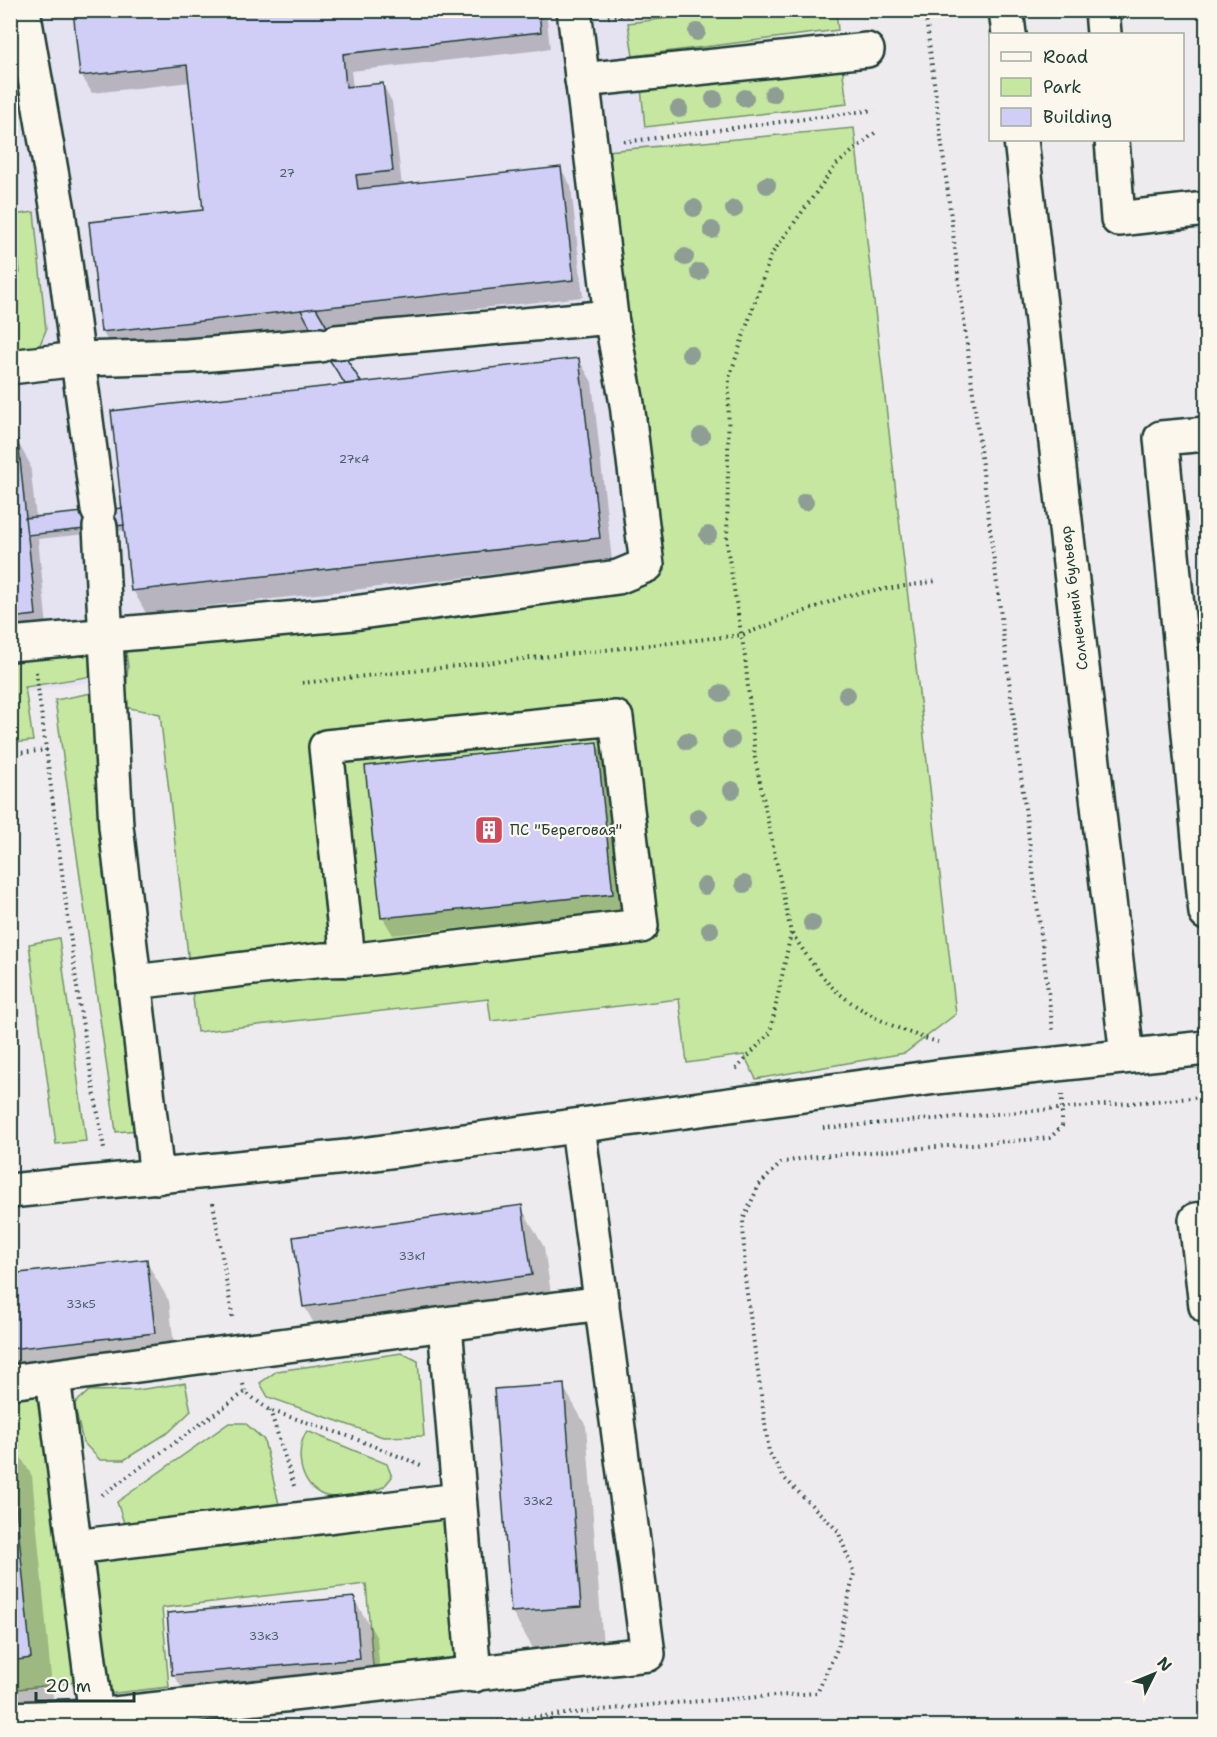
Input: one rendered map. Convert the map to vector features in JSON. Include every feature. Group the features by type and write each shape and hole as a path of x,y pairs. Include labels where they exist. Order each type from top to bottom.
{"street":[{"path":"23,10 58,211 99,519 116,826 157,1177"},
{"path":"1006,10 1009,33"},
{"path":"1102,10 1104,33"},
{"path":"21,643 353,613 618,578 647,564 627,404 611,317 574,16"},
{"path":"582,80 867,50"},
{"name":"Солнечный бульвар","path":"1021,141 1127,1056"},
{"path":"1112,141 1118,219 1206,209"},
{"path":"10,368 78,359 187,356 611,317"},
{"path":"1206,434 1161,438 1198,739 1206,913"},
{"path":"134,982 323,960 348,960 641,926 616,718 326,747 348,960"},
{"path":"10,1191 346,1157 925,1079 1206,1048"},
{"path":"10,1719 96,1716 648,1654 578,1127"},
{"path":"1206,1219 1196,1220 1206,1306"},
{"path":"10,1382 602,1303"},
{"path":"445,1325 474,1675"},
{"path":"54,1377 96,1716"},
{"path":"73,1532 305,1519 458,1490"}],"path":[{"path":"574,16 657,10"},
{"path":"450,1726 660,1704 817,1693 838,1647 854,1573 838,1530 784,1478 769,1452 745,1279 744,1220 759,1185 781,1163 808,1157 1050,1138 1062,1126 1057,1064 925,10"},
{"path":"590,146 874,110"},
{"path":"303,683 742,635 848,595 937,581"},
{"path":"21,643 47,750 79,1003 107,1182"},
{"path":"10,753 47,750"},
{"path":"791,933 831,986 878,1019 911,1034 947,1044"},
{"path":"212,1196 245,1392 269,1410 351,1437 458,1490"},
{"path":"73,1532 245,1392"},
{"path":"269,1410 305,1519"}],"shaded area":[{"path":"11,11 644,11 707,607 144,673 11,695"}],"green space":[{"path":"726,11 836,11 838,30 633,56 628,23"},
{"path":"842,66 847,104 645,127 641,88"},
{"path":"854,128 956,1014 905,1053 756,1079 744,1055 687,1063 679,999 491,1021 488,999 197,1032 160,714 124,707 128,667 125,644 640,583 607,151"},
{"path":"34,212 46,330 37,352 11,354 10,275 20,273 14,215"},
{"path":"95,644 99,675 25,687 33,741 11,743 10,653"},
{"path":"92,693 99,823 139,1130 116,1132 55,700"},
{"path":"59,938 86,1141 56,1144 29,944"},
{"path":"402,1353 418,1361 424,1436 383,1437 268,1397 260,1383 277,1371"},
{"path":"185,1383 191,1411 169,1432 124,1460 100,1460 83,1442 74,1404 89,1391 137,1390"},
{"path":"30,1391 42,1403 76,1682 11,1690 10,1394"},
{"path":"229,1423 245,1423 264,1440 279,1504 124,1523 117,1502"},
{"path":"307,1431 387,1464 392,1477 383,1487 370,1492 344,1497 323,1495 309,1483 301,1466 301,1448"},
{"path":"428,1518 444,1521 452,1533 461,1647 450,1662 373,1666 366,1584 162,1608 169,1687 107,1694 90,1580 93,1564 103,1556"}],"building":[{"path":"73,10 539,10 541,32 343,54 346,87 383,83 393,171 356,175 358,189 561,167 574,280 101,332 89,222 203,210 187,65 80,76"},
{"path":"316,308 361,382 345,384 320,345 301,310"},
{"path":"579,358 600,538 131,591 111,411"},
{"path":"18,440 36,615 10,618 10,441"},
{"path":"122,508 124,525 27,535 25,518"},
{"name":"ПС \"Береговая\"","path":"597,742 613,894 381,918 365,766"},
{"path":"522,1205 532,1275 303,1307 293,1237"},
{"path":"147,1259 155,1333 10,1349 10,1274"},
{"path":"564,1384 581,1607 511,1612 494,1389"},
{"path":"10,1445 31,1658 10,1661"},
{"path":"355,1597 360,1659 172,1675 167,1613"}],"place":[{"name":"ПС \"Береговая\"","path":"489,830"}]}
